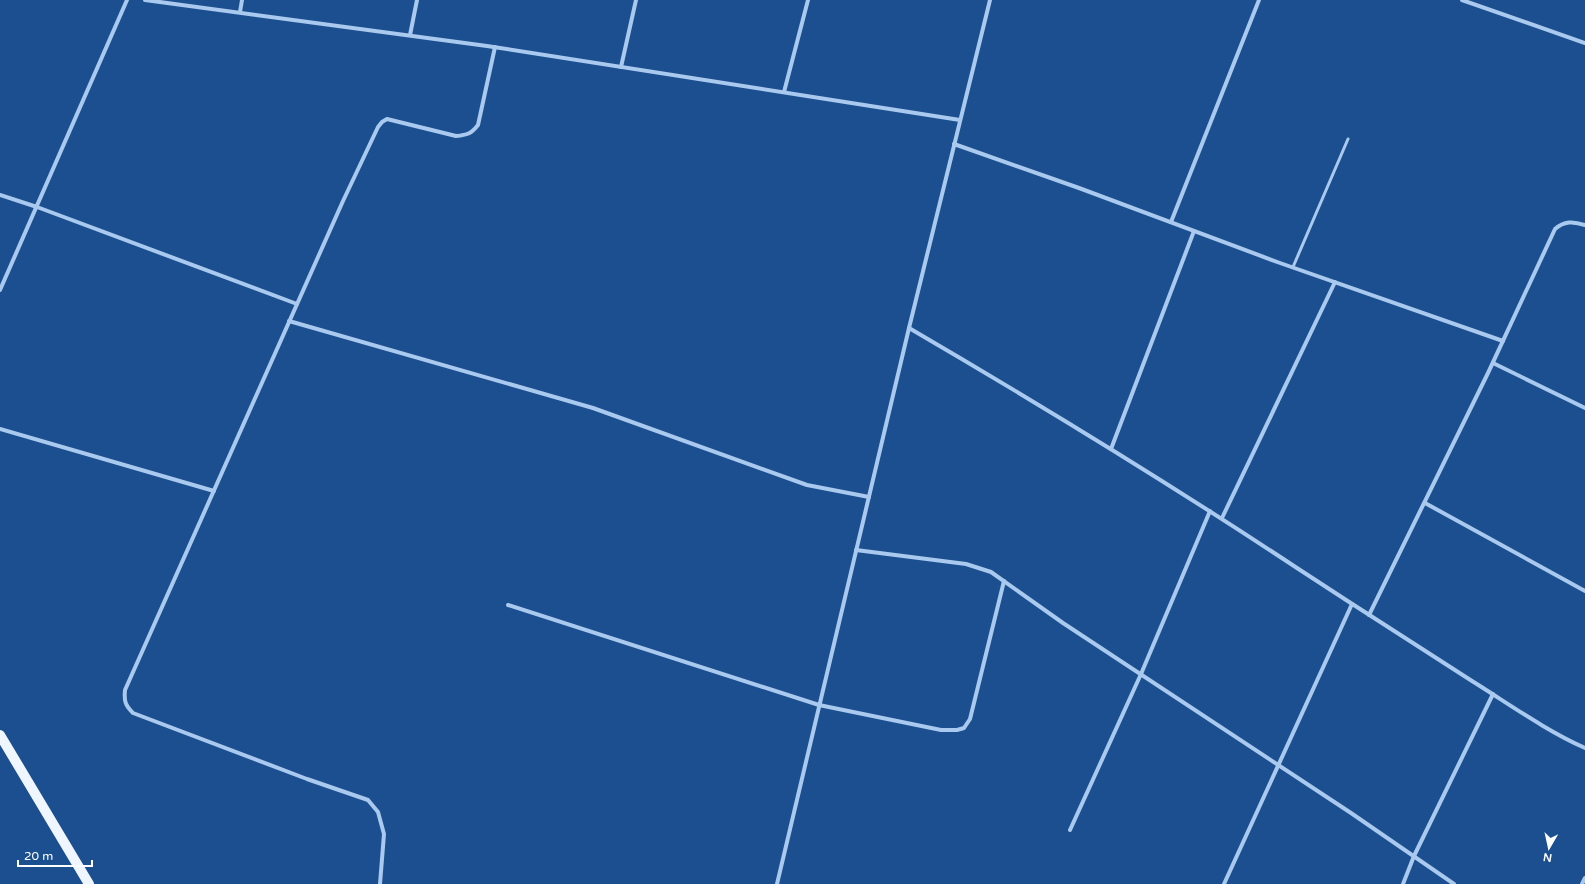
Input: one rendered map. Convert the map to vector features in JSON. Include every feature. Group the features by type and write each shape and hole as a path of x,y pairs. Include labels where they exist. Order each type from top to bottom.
{"main road":[{"path":"0,736 89,884"}],"street":[{"path":"0,290 128,0"},
{"path":"145,0 495,47 960,120"},
{"path":"240,12 242,0"},
{"path":"410,35 417,0"},
{"path":"621,67 636,0"},
{"path":"784,92 808,0"},
{"path":"777,884 909,328 990,0"},
{"path":"1171,222 1259,0"},
{"path":"1462,0 1585,43"},
{"path":"380,884 384,834 378,812 368,800 307,779 133,713 126,706 124,698 125,690 289,321 378,127 382,122 388,119 456,136 467,135 473,131 478,125 495,47"},
{"path":"954,144 1293,267 1503,341"},
{"path":"0,195 37,207 297,304"},
{"path":"1369,615 1493,364 1555,229 1561,224 1569,222 1585,225"},
{"path":"1111,449 1194,231"},
{"path":"1222,518 1336,282"},
{"path":"289,321 593,408 807,485 869,497"},
{"path":"909,328 1019,392 1111,449 1222,518 1369,615 1564,739 1585,748"},
{"path":"1493,364 1585,408"},
{"path":"0,429 214,491"},
{"path":"1425,503 1585,591"},
{"path":"1070,830 1141,674 1210,511"},
{"path":"856,550 966,564 991,572 1063,623 1278,765 1454,884"},
{"path":"508,605 819,705 941,730 957,730 964,728 970,719 1004,581"},
{"path":"1224,884 1352,604"},
{"path":"1403,884 1414,856 1493,694"},
{"path":"1582,884 1585,878"}],"lane":[{"path":"1293,267 1348,139"}]}
